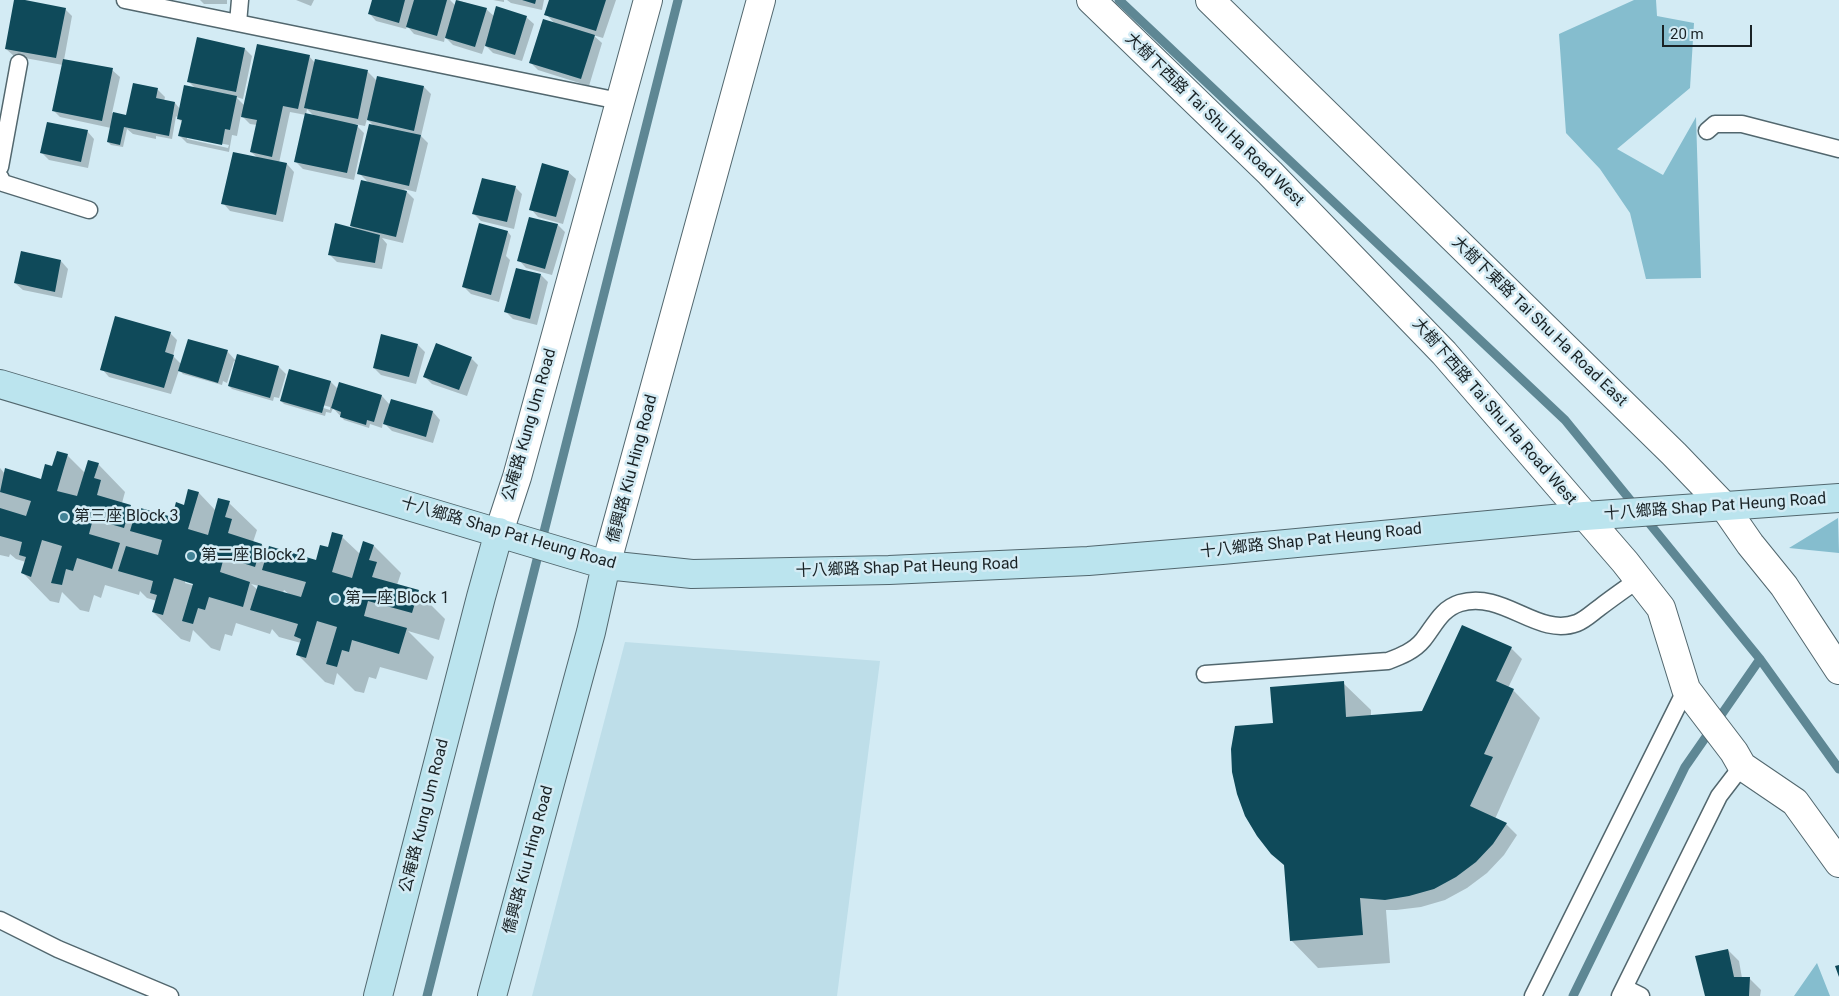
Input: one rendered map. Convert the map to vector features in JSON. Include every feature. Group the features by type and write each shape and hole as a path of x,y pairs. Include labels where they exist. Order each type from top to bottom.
{"main road":[{"name":"十八鄉路 Shap Pat Heung Road","path":"0,384 418,510 499,532 529,543 599,562 692,574 889,570 1068,562 1222,550 1594,515 1839,498"},
{"name":"公庵路 Kung Um Road","path":"378,996 499,532"},
{"name":"僑興路 Kiu Hing Road","path":"492,996 591,632 599,562"}],"street":[{"name":"公庵路 Kung Um Road","path":"499,532 517,477 648,0"},
{"name":"僑興路 Kiu Hing Road","path":"599,562 761,0"},
{"name":"大樹下西路 Tai Shu Ha Road West","path":"1091,0 1270,173 1444,352 1594,515 1662,608 1692,698 1738,759 1795,802 1839,864"},
{"name":"大樹下東路 Tai Shu Ha Road East","path":"1210,0 1674,454 1714,506 1750,544 1784,586 1839,670"}],"lane":[{"path":"125,0 619,101"},
{"path":"238,23 240,0"},
{"path":"0,167 19,63"},
{"path":"1707,131 1715,124 1742,124 1839,149"},
{"path":"0,177 3,183 89,210"},
{"path":"1205,674 1388,660 1403,656 1416,648 1446,610 1470,601 1484,600 1496,603 1552,626 1566,626 1579,623 1639,579"},
{"path":"1532,996 1692,698"},
{"path":"1641,996 1622,992 1738,759"},
{"path":"0,920 58,949 170,996"}],"shaded area":[{"path":"1634,0 1656,0 1657,16 1694,23 1690,88 1617,149 1663,175 1696,117 1701,278 1646,279 1630,213 1600,169 1566,133 1559,34"},
{"path":"1838,518 1839,553 1789,548"},
{"path":"625,642 880,661 837,996 532,996"},
{"path":"1817,963 1830,996 1794,996"}],"building":[{"path":"14,0 25,0 66,8 56,58 5,49"},
{"path":"372,0 405,0 399,23 368,14"},
{"path":"414,0 447,0 437,36 406,27"},
{"path":"456,0 487,8 475,47 445,38"},
{"path":"522,0 536,0 535,4"},
{"path":"549,0 606,0 596,31 544,15"},
{"path":"496,6 527,16 515,55 485,46"},
{"path":"543,19 595,35 581,79 529,63"},
{"path":"197,37 245,48 236,92 187,82"},
{"path":"257,44 310,55 298,109 283,106 272,157 250,152 257,120 241,117"},
{"path":"63,59 113,68 102,121 52,111"},
{"path":"315,59 368,70 358,119 304,108"},
{"path":"377,76 424,86 414,131 367,120"},
{"path":"133,83 158,88 156,98 175,102 169,136 124,127 120,145 107,142 113,112 126,115"},
{"path":"184,85 237,96 230,130 225,129 222,145 178,136 182,120 177,119"},
{"path":"305,113 358,125 347,173 294,162"},
{"path":"47,122 88,130 81,162 40,153"},
{"path":"369,124 421,135 409,186 357,174"},
{"path":"233,152 287,163 276,215 221,204"},
{"path":"542,163 569,171 556,217 529,210"},
{"path":"482,178 516,186 507,222 472,214"},
{"path":"361,180 407,191 396,237 350,226"},
{"path":"529,217 558,224 545,269 517,261"},
{"path":"335,223 380,235 375,263 328,255"},
{"path":"479,223 508,231 491,295 462,287"},
{"path":"21,251 61,260 55,292 14,283"},
{"path":"516,268 541,274 530,319 504,312"},
{"path":"115,316 171,332 165,352 174,355 164,388 100,370"},
{"path":"381,334 418,344 409,377 373,368"},
{"path":"188,339 228,350 218,383 178,371"},
{"path":"436,343 472,357 459,390 423,377"},
{"path":"237,354 279,366 270,398 228,386"},
{"path":"289,369 331,381 322,413 280,401"},
{"path":"339,382 382,395 374,422 367,420 366,425 340,417 341,412 331,408"},
{"path":"391,399 433,411 426,437 383,424"},
{"name":"第三座 Block 3","path":"57,451 68,454 57,491 77,496 88,460 99,463 94,478 101,480 97,495 131,505 124,528 93,519 89,534 120,543 112,569 77,558 73,571 66,569 62,585 51,583 62,546 42,540 31,577 21,573 26,557 19,555 22,542 0,536 0,508 26,516 31,501 0,492 5,468 41,479 45,464 52,466"},
{"name":"第二座 Block 2","path":"188,489 199,492 188,529 208,535 218,498 230,501 225,517 232,519 228,533 262,544 255,567 224,557 220,572 250,582 243,607 209,597 205,610 198,608 193,624 182,621 193,584 174,578 163,615 152,612 157,595 150,593 153,581 118,571 126,546 158,555 162,540 130,531 137,507 172,517 176,502 184,505"},
{"name":"第一座 Block 1","path":"332,532 343,535 332,572 352,578 363,541 374,545 369,560 377,562 372,577 419,590 412,613 368,601 364,616 407,628 399,654 352,640 349,652 342,650 337,667 326,664 337,627 317,621 306,658 296,655 301,639 294,636 298,624 250,610 258,585 301,597 306,582 262,570 269,546 316,560 320,545 328,547"},
{"path":"1462,625 1512,647 1496,681 1514,689 1484,754 1493,757 1470,806 1507,823 1493,844 1476,862 1456,877 1434,889 1385,900 1360,898 1363,935 1290,941 1284,865 1271,854 1257,836 1245,816 1237,794 1232,772 1231,749 1235,726 1273,723 1270,687 1344,681 1346,717 1422,711"},
{"path":"1728,949 1734,977 1750,977 1749,996 1705,996 1695,956"},
{"path":"1839,965 1839,977 1835,966"}],"waterway":[{"path":"427,996 678,0"},
{"path":"1119,0 1565,420 1760,659 1839,769"},
{"path":"1573,996 1685,767 1760,659"}],"place":[{"name":"第三座 Block 3","path":"64,517"},
{"name":"第二座 Block 2","path":"191,556"},
{"name":"第一座 Block 1","path":"335,599"}]}
